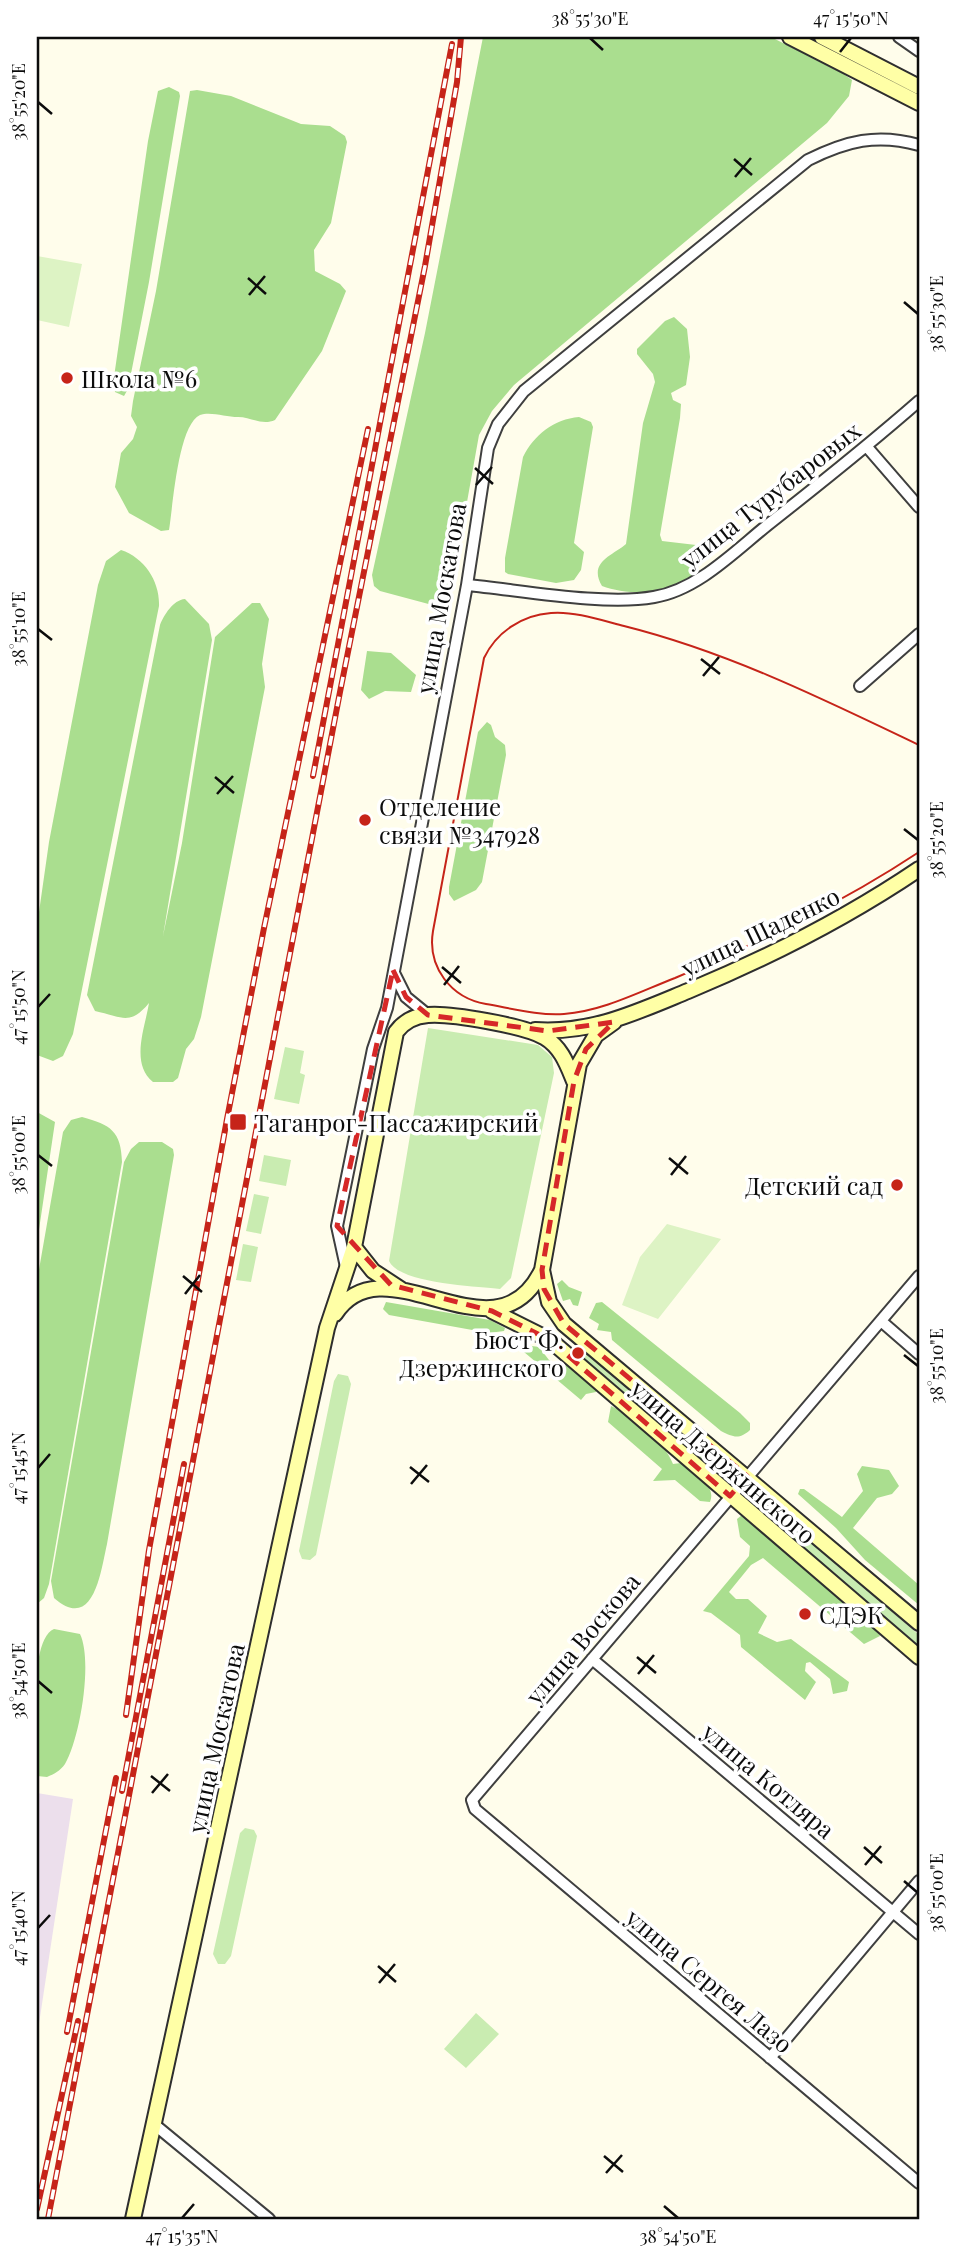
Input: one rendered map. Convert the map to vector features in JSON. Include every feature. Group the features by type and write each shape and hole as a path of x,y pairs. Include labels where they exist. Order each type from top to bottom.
{"main road":[{"path":"789,37 919,103"},
{"path":"822,37 919,87"},
{"name":"улица Щаденко","path":"428,1015 526,1029 568,1031 614,1022 778,953 875,899 919,869"},
{"path":"396,1032 404,1022 428,1015"},
{"name":"улица Щаденко","path":"542,1270 574,1081 586,1049 596,1035 614,1022"},
{"path":"526,1029 554,1045 563,1055 574,1081"},
{"name":"улица Москатова","path":"133,2219 327,1328 354,1247 396,1032"},
{"path":"354,1247 373,1271 403,1291"},
{"path":"492,1311 513,1304 526,1295 542,1270"},
{"name":"улица Дзержинского","path":"542,1270 549,1302 564,1324 919,1623"},
{"path":"327,1328 342,1304 356,1294 403,1291"},
{"name":"улица Дзержинского","path":"403,1291 492,1311 550,1340 919,1657"}],"street":[{"path":"899,37 919,51"},
{"name":"улица Москатова","path":"346,1267 337,1226 373,1049 387,1008 467,585 488,448 498,424 524,391 808,160 833,148 871,138 919,145"},
{"name":"улица Турубаровых","path":"467,585 594,597 653,597 673,592 708,572 867,447 919,401"},
{"path":"867,447 919,507"},
{"path":"860,686 919,634"},
{"path":"393,970 406,997 428,1015"},
{"name":"улица Москатова","path":"387,1008 396,1032"},
{"path":"337,1226 354,1247"},
{"path":"747,1476 919,1276"},
{"path":"881,1321 919,1354"},
{"name":"улица Воскова","path":"475,1809 472,1800 747,1476"},
{"name":"улица Котляра","path":"592,1659 919,1934"},
{"name":"улица Сергея Лазо","path":"475,1809 919,2183"},
{"path":"770,2058 919,1881"},
{"path":"155,2125 269,2219"}],"highlighted area":[{"path":"393,970 406,997 428,1015 548,1031 614,1022 586,1049 574,1081 542,1270 544,1289 564,1324 747,1476 730,1496 550,1340 492,1311 391,1285 337,1226"}],"shaded area":[{"path":"37,1793 73,1799 37,2037"}],"green space":[{"path":"483,37 771,37 852,80 849,96 827,123 514,385 492,411 479,435 450,597 436,606 380,591 374,586 372,575 425,333"},
{"path":"169,87 179,92 180,96 149,282 128,389 124,396 115,392 114,377 148,141 158,91"},
{"path":"190,91 231,96 301,124 330,126 345,136 347,142 331,223 314,250 315,271 340,284 346,291 322,351 275,420 261,422 243,417 208,414 200,415 193,422 182,449 169,530 161,531 129,513 115,487 121,453 133,439 137,427 131,416 133,401 156,291"},
{"path":"37,256 82,264 69,327 37,320"},
{"path":"674,317 687,329 690,357 686,385 671,393 673,400 681,404 680,418 660,535 662,541 696,545 702,560 695,572 685,581 672,587 644,592 615,590 602,586 598,571 604,560 626,544 643,423 655,382 653,374 637,354 637,349 665,321"},
{"path":"579,417 591,422 593,427 574,543 584,552 581,570 574,580 556,583 508,574 505,572 505,558 523,457 539,435 553,425"},
{"path":"121,550 137,559 149,572 157,588 159,606 73,1034 63,1056 53,1061 37,1055 37,926 49,842 98,585 106,561"},
{"path":"185,599 209,624 212,640 163,936 182,843 215,637 252,603 260,603 269,619 262,664 265,687 201,1017 194,1039 186,1049 178,1078 173,1082 153,1082 142,1065 141,1055 142,1034 149,1003 136,1015 125,1018 95,1011 87,995 160,625 173,605"},
{"path":"367,651 391,653 416,675 411,692 385,691 369,699 361,690"},
{"path":"487,722 491,725 495,737 505,745 506,755 482,882 476,890 454,901 449,894 449,887 478,732"},
{"path":"428,1028 538,1045 552,1057 554,1073 511,1278 500,1289 423,1279 396,1269 389,1261"},
{"path":"285,1047 304,1051 300,1073 305,1075 299,1104 274,1099"},
{"path":"37,1112 55,1122 37,1243"},
{"path":"82,1117 100,1123 117,1136 122,1162 49,1584 44,1598 37,1604 37,1281 63,1132 71,1120"},
{"path":"139,1142 162,1142 173,1149 174,1155 102,1568 87,1603 78,1608 68,1607 54,1598 51,1581 124,1162 131,1149"},
{"path":"264,1155 291,1160 286,1186 259,1181"},
{"path":"254,1194 269,1197 261,1234 246,1231"},
{"path":"667,1224 721,1239 658,1319 622,1305 640,1257"},
{"path":"243,1244 258,1247 251,1282 236,1280"},
{"path":"562,1280 569,1287 582,1292 578,1306 573,1305 570,1299 563,1301 557,1284"},
{"path":"386,1302 490,1320 505,1328 504,1331 489,1333 389,1315 383,1309"},
{"path":"602,1302 740,1413 750,1423 750,1430 736,1436 721,1431 612,1340 611,1332 597,1330 599,1324 589,1318 596,1303"},
{"path":"525,1345 539,1347 549,1360 560,1367 570,1364 597,1388 596,1392 586,1394 581,1400 524,1352"},
{"path":"584,1351 718,1464 718,1470 712,1471 579,1358"},
{"path":"338,1374 348,1376 351,1384 316,1555 310,1560 302,1559 299,1551 334,1381"},
{"path":"611,1406 647,1430 662,1446 673,1464 681,1463 703,1480 710,1490 710,1502 700,1501 675,1480 653,1481 662,1469 608,1422"},
{"path":"862,1466 889,1470 899,1486 892,1494 877,1498 853,1528 919,1585 919,1605 865,1560 836,1528 798,1494 800,1489 804,1489 842,1517 863,1491 857,1474"},
{"path":"757,1496 919,1635 919,1646 751,1505 752,1499"},
{"path":"742,1515 878,1631 880,1636 864,1644 763,1558 751,1565 729,1592 736,1599 748,1599 767,1616 758,1633 777,1642 791,1639 849,1682 847,1691 833,1694 830,1679 810,1662 806,1663 805,1671 816,1682 805,1700 741,1647 740,1635 711,1613 703,1611 749,1556 750,1546 740,1537 737,1519"},
{"path":"54,1629 80,1634 84,1646 85,1680 76,1737 65,1764 47,1777 37,1776 35,1696 40,1653 46,1637"},
{"path":"245,1828 254,1830 257,1836 231,1956 225,1964 218,1964 213,1954 240,1833"},
{"path":"476,2013 499,2034 466,2068 444,2049"}],"tram line":[{"path":"919,745 774,678 700,649 569,613 530,617 503,633 484,658 433,931 434,957 444,979 452,988 473,1001 535,1013 578,1012 634,995 769,936 830,905 919,852"}],"railway":[{"path":"48,2219 340,692 425,266 457,82 461,37"},
{"path":"313,776 452,44"},
{"path":"126,1715 149,1550 227,1119 368,429"},
{"path":"122,1791 184,1464"},
{"path":"67,2032 116,1778"},
{"path":"37,2209 78,2021"}],"place":[{"name":"Школа №6","path":"67,378"},
{"name":"Отделение связи №347928","path":"365,820"},
{"name":"Таганрог-Пассажирский","path":"238,1122"},
{"name":"Детский сад","path":"897,1185"},
{"name":"Бюст Ф. Дзержинского","path":"578,1353"},
{"name":"СДЭК","path":"805,1614"}]}
